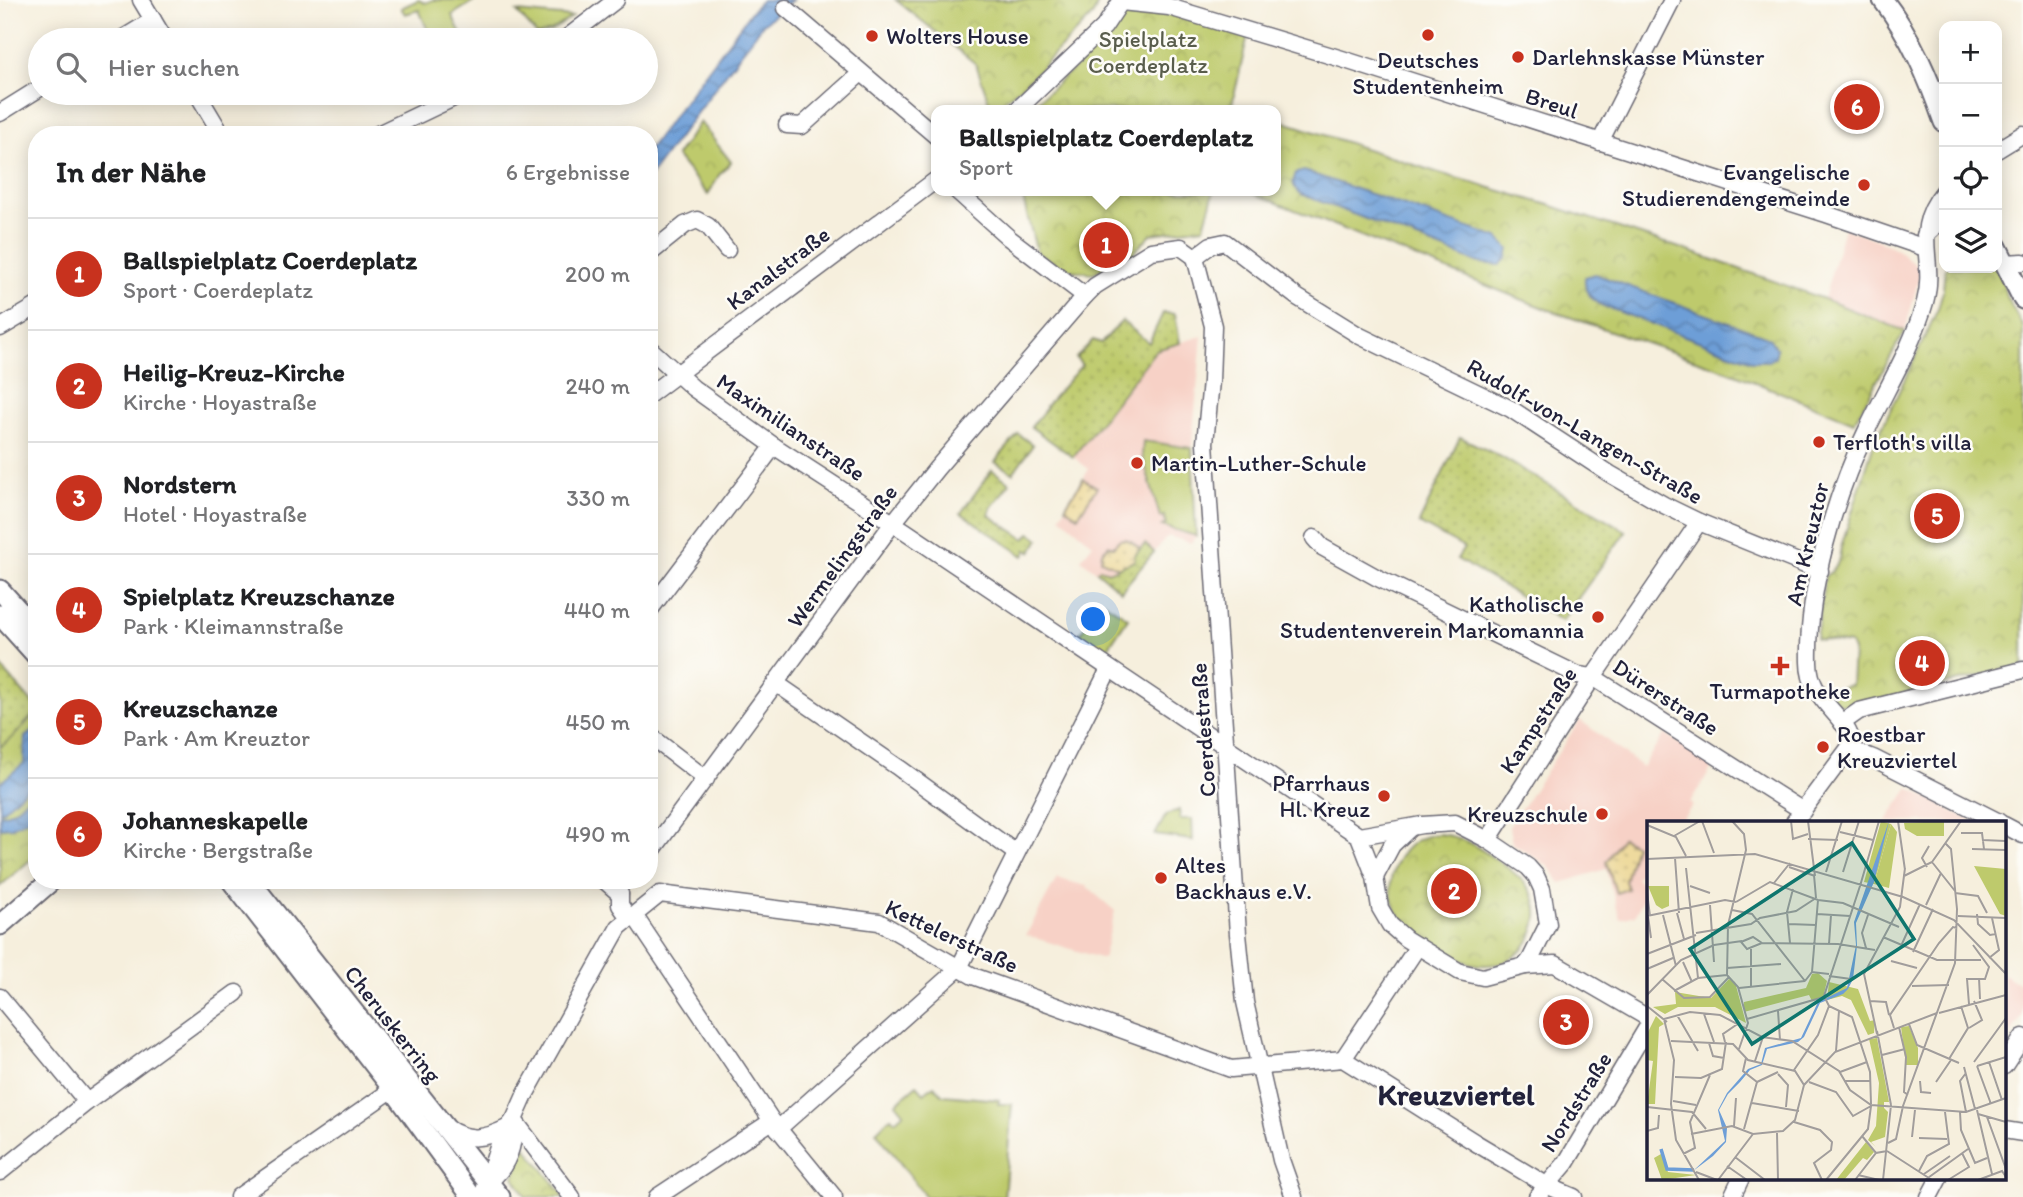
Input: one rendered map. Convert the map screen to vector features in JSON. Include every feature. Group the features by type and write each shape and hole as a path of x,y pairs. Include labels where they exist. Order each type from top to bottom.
{"main road":[{"path":"1884,0 1927,75 1939,108"},
{"path":"2008,257 2023,299"},
{"path":"0,590 28,621"},
{"path":"0,615 28,646"},
{"path":"0,925 42,889"},
{"name":"Cheruskerring","path":"239,889 393,1089 472,1197"},
{"name":"Cheruskerring","path":"256,889 442,1125 490,1192"}],"street":[{"path":"141,0 158,28"},
{"path":"580,28 616,0"},
{"path":"1600,142 1672,0"},
{"path":"1022,105 1104,27 1122,1"},
{"name":"Breul","path":"1122,1 1169,7 1342,59 1826,214 1925,242"},
{"path":"786,8 931,132"},
{"path":"140,28 153,20"},
{"path":"786,125 802,126 862,73"},
{"path":"0,113 28,96"},
{"path":"204,105 217,126"},
{"path":"410,126 444,105"},
{"path":"2002,147 2023,134"},
{"name":"Kanalstraße","path":"658,389 931,184"},
{"path":"963,196 1009,238 1085,296"},
{"name":"Am Kreuztor","path":"1850,750 1851,738 1818,694 1809,672 1810,633 1820,571 1852,462 1905,354 1925,301 1928,282 1925,242 1930,211 1939,198"},
{"path":"658,247 685,225 697,220 708,226 727,250"},
{"path":"1925,242 1939,224"},
{"name":"Rudolf-von-Langen-Straße","path":"1195,257 1210,244 1225,242 1297,297 1360,336 1511,410 1609,474 1699,522 1820,571"},
{"name":"Wermelingstraße","path":"658,843 893,523 945,458 1094,286 1151,251 1181,247 1195,257"},
{"name":"Coerdestraße","path":"1195,257 1213,326 1205,443 1245,1002 1281,1160 1294,1197"},
{"path":"0,328 28,311"},
{"name":"Maximilianstraße","path":"658,357 677,376 774,446 1360,836"},
{"path":"658,599 774,446"},
{"name":"Kampstraße","path":"1488,840 1593,677 1699,522"},
{"name":"Dürerstraße","path":"1314,538 1322,547 1376,577 1578,675 1593,677 1799,817"},
{"path":"657,1197 775,1125 959,968 1109,669"},
{"path":"1842,723 1859,711 2023,670"},
{"path":"777,684 1016,853"},
{"path":"658,742 706,779"},
{"path":"1799,817 1850,750 1873,758 1996,821"},
{"path":"1525,967 1548,924 1542,889 1528,867 1488,840 1455,823 1360,836 1376,877 1380,908 1390,925 1418,946 1460,972 1483,977 1525,967 1555,964 1647,1017"},
{"path":"2006,826 2023,835"},
{"path":"1376,877 1392,845 1410,828"},
{"path":"624,889 620,905 629,919 638,921 775,1125 834,1197"},
{"name":"Kettelerstraße","path":"490,1192 495,1152 619,927 660,894 879,922 959,968 986,980 1231,1069 1343,1059"},
{"path":"1418,946 1343,1059 1543,1191 1574,1197"},
{"path":"0,1172 87,1102 236,993"},
{"path":"0,997 87,1102"},
{"name":"Nordstraße","path":"1543,1191 1587,1131 1647,1028"},
{"path":"2006,1063 2023,1037"},
{"path":"238,1197 393,1089"},
{"path":"442,1125 472,1139 487,1136 510,1124 572,1197"},
{"path":"1731,1197 1740,1180"},
{"path":"1929,1197 1938,1180"}],"shaded area":[{"path":"1844,228 1885,243 1902,253 1921,270 1905,331 1824,299"},
{"name":"Martin-Luther-Schule","path":"1202,336 1192,443 1196,536 1191,543 1168,536 1121,591 1081,559 1093,544 1060,516 1089,469 1073,457 1156,350"},
{"name":"Kreuzschule","path":"1580,720 1642,767 1665,734 1714,765 1690,802 1693,805 1681,821 1647,821 1647,863 1636,878 1647,891 1635,915 1620,919 1606,869 1561,883 1548,866 1512,843 1509,827"},
{"path":"1909,788 1971,821 1887,821"},
{"path":"1057,878 1086,886 1115,911 1103,959 1026,935"},
{"path":"2006,975 2023,986 2023,1015 2006,1040"}],"green space":[{"path":"418,0 425,3 433,0 476,0 452,15 458,28 427,28 419,10 405,14 401,8"},
{"path":"896,0 1099,0 1093,15 1032,77 999,105 991,105 989,102 976,64"},
{"name":"Spielplatz Coerdeplatz","path":"1133,4 1248,35 1232,105 1033,105 1084,59"},
{"path":"517,12 572,17 556,28 531,28"},
{"path":"1281,121 1683,249 1905,331 1854,422 1725,370 1546,309 1260,196 1281,196"},
{"path":"700,122 731,162 719,175 708,195 676,156"},
{"path":"1022,196 1213,196 1204,227 1151,234 1129,258 1093,273 1068,270 1037,253"},
{"path":"1945,273 1999,273 2006,296 2023,327 2023,666 1854,706 1845,705 1834,701 1824,691 1851,685 1853,651 1850,644 1816,639 1825,576 1837,564 1873,446 1938,309"},
{"path":"1163,313 1175,314 1180,343 1156,350 1073,457 1031,427 1082,365 1076,358 1093,340 1101,343 1122,321 1149,343"},
{"path":"1018,434 1033,445 1013,473 995,462"},
{"path":"1460,437 1501,457 1626,531 1562,621 1457,559 1464,548 1419,523"},
{"path":"1143,441 1192,448 1196,536 1162,526 1166,524 1164,516 1160,517 1142,455"},
{"path":"992,470 1010,483 991,508 989,515 1025,539 1030,533 1040,539 1031,552 1027,550 1024,556 961,513"},
{"path":"1145,544 1154,552 1121,591 1097,571 1100,568 1108,572 1135,561 1134,556"},
{"path":"1102,601 1128,618 1106,651 1080,634"},
{"path":"0,666 28,698 28,721 0,747"},
{"path":"28,721 28,862 0,886 0,747"},
{"path":"1179,810 1180,819 1192,819 1193,840 1155,835 1166,815"},
{"path":"1439,834 1461,839 1480,849 1513,872 1530,890 1537,911 1531,937 1521,950 1504,962 1476,965 1464,961 1421,936 1398,913 1391,893 1397,862 1402,853 1419,839"},
{"path":"917,1085 924,1093 934,1085 943,1095 999,1100 998,1104 1012,1104 1004,1197 926,1197 876,1131 891,1117 895,1121 904,1113 896,1103"},
{"path":"525,1146 565,1197 526,1197 514,1177"}],"sand":[{"path":"1083,479 1097,487 1078,516 1065,507"},
{"path":"1125,539 1141,550 1134,556 1136,560 1119,568 1101,560 1102,552 1109,545 1113,547 1119,540"},
{"path":"1622,838 1635,845 1625,881 1628,889 1616,893 1606,862"}],"water":[{"path":"762,0 792,0 762,25 658,165 658,137"},
{"path":"1304,171 1498,238 1509,249 1507,258 1500,265 1479,263 1301,194 1293,182 1296,173"},
{"path":"1595,274 1768,337 1777,349 1775,357 1768,361 1752,361 1601,305 1590,297 1585,287 1585,277"},
{"path":"28,735 28,787 0,813 0,783 24,763 25,737"},
{"path":"28,798 28,819 12,827 0,828 0,815 16,809"}],"place":[{"name":"Deutsches Studentenheim","path":"1428,35"},
{"name":"Wolters House","path":"872,36"},
{"name":"Darlehnskasse Münster","path":"1518,57"},
{"name":"Johanneskapelle","path":"1857,107"},
{"name":"Evangelische Studierendengemeinde","path":"1864,185"},
{"name":"Ballspielplatz Coerdeplatz","path":"1106,245"},
{"name":"Terfloth's villa","path":"1819,442"},
{"name":"Martin-Luther-Schule","path":"1137,463"},
{"name":"Kreuzschanze","path":"1937,516"},
{"name":"Katholische Studentenverein Markomannia","path":"1598,617"},
{"name":"Spielplatz Kreuzschanze","path":"1922,663"},
{"name":"Turmapotheke","path":"1780,666"},
{"name":"Roestbar Kreuzviertel","path":"1823,747"},
{"name":"Pfarrhaus Hl. Kreuz","path":"1384,796"},
{"name":"Kreuzschule","path":"1602,814"},
{"name":"Altes Backhaus e.V.","path":"1161,878"},
{"name":"Heilig-Kreuz-Kirche","path":"1454,891"},
{"name":"Nordstern","path":"1566,1022"}],"district":[{"name":"Kreuzviertel","path":"1456,1095"}]}
